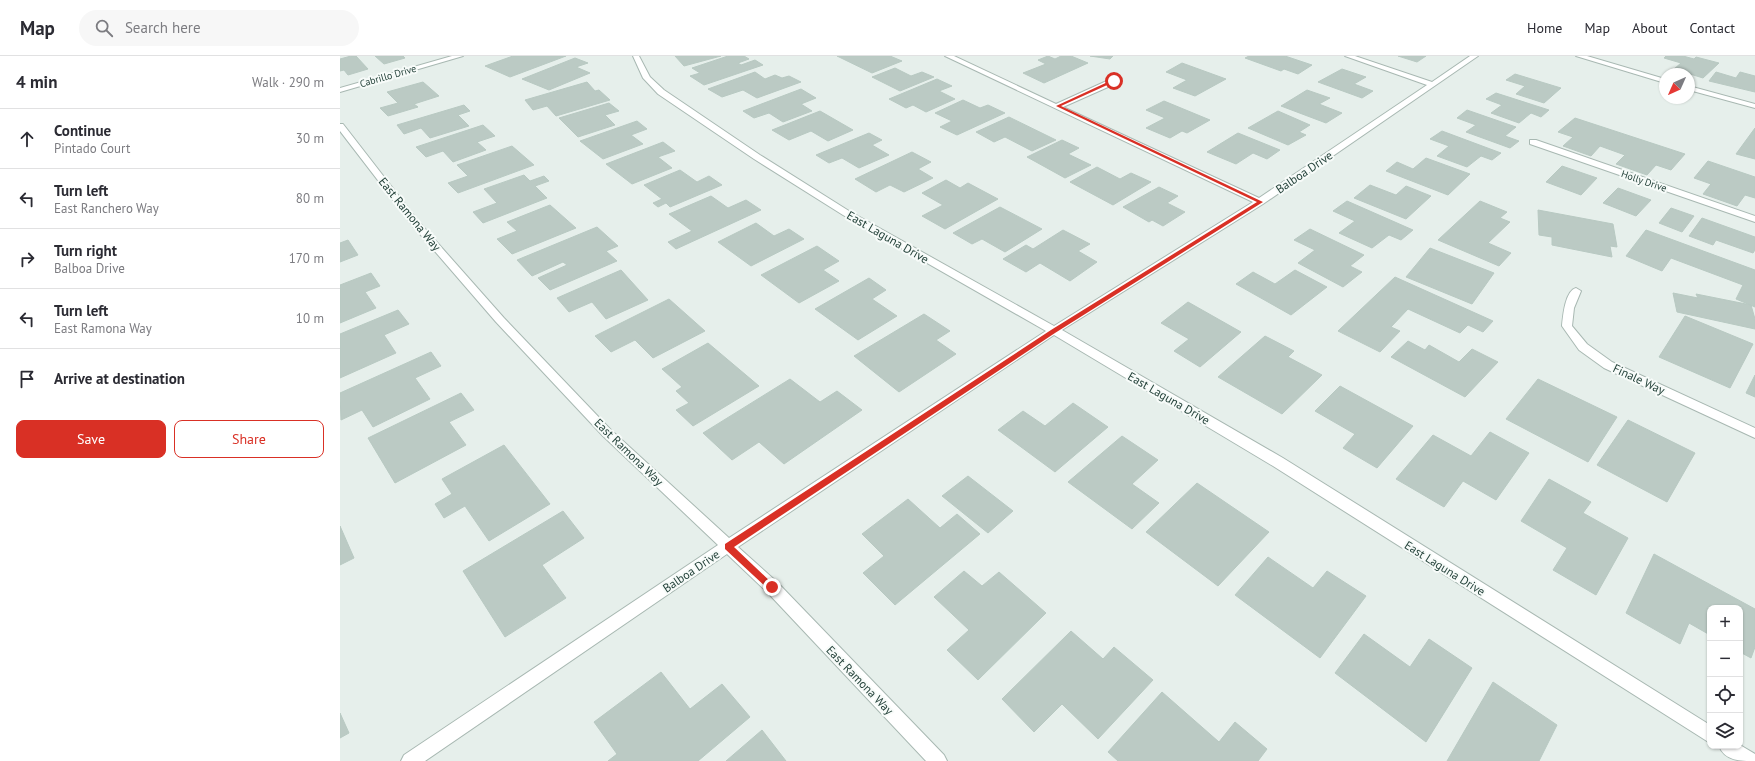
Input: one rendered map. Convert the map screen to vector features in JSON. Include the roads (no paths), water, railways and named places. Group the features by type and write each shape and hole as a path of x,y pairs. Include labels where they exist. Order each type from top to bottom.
{"street":[{"name":"Cabrillo Drive","path":"340,90 460,56"},
{"name":"East Laguna Drive","path":"636,56 647,78 661,92 757,157 846,213 1278,462 1707,734"},
{"path":"948,56 1058,106 1260,202"},
{"path":"1348,56 1433,85"},
{"name":"Balboa Drive","path":"410,761 728,546 1053,331 1260,202 1475,56"},
{"path":"1578,56 1659,79"},
{"path":"1058,106 1114,81"},
{"path":"1695,90 1755,106"},
{"name":"East Ramona Way","path":"340,126 416,224 500,320 607,433 772,587 938,761"},
{"name":"Holly Drive","path":"1533,142 1755,219"},
{"name":"Finale Way","path":"1576,291 1569,308 1567,326 1583,347 1608,365 1755,433"},
{"path":"1732,749 1750,761"}]}
